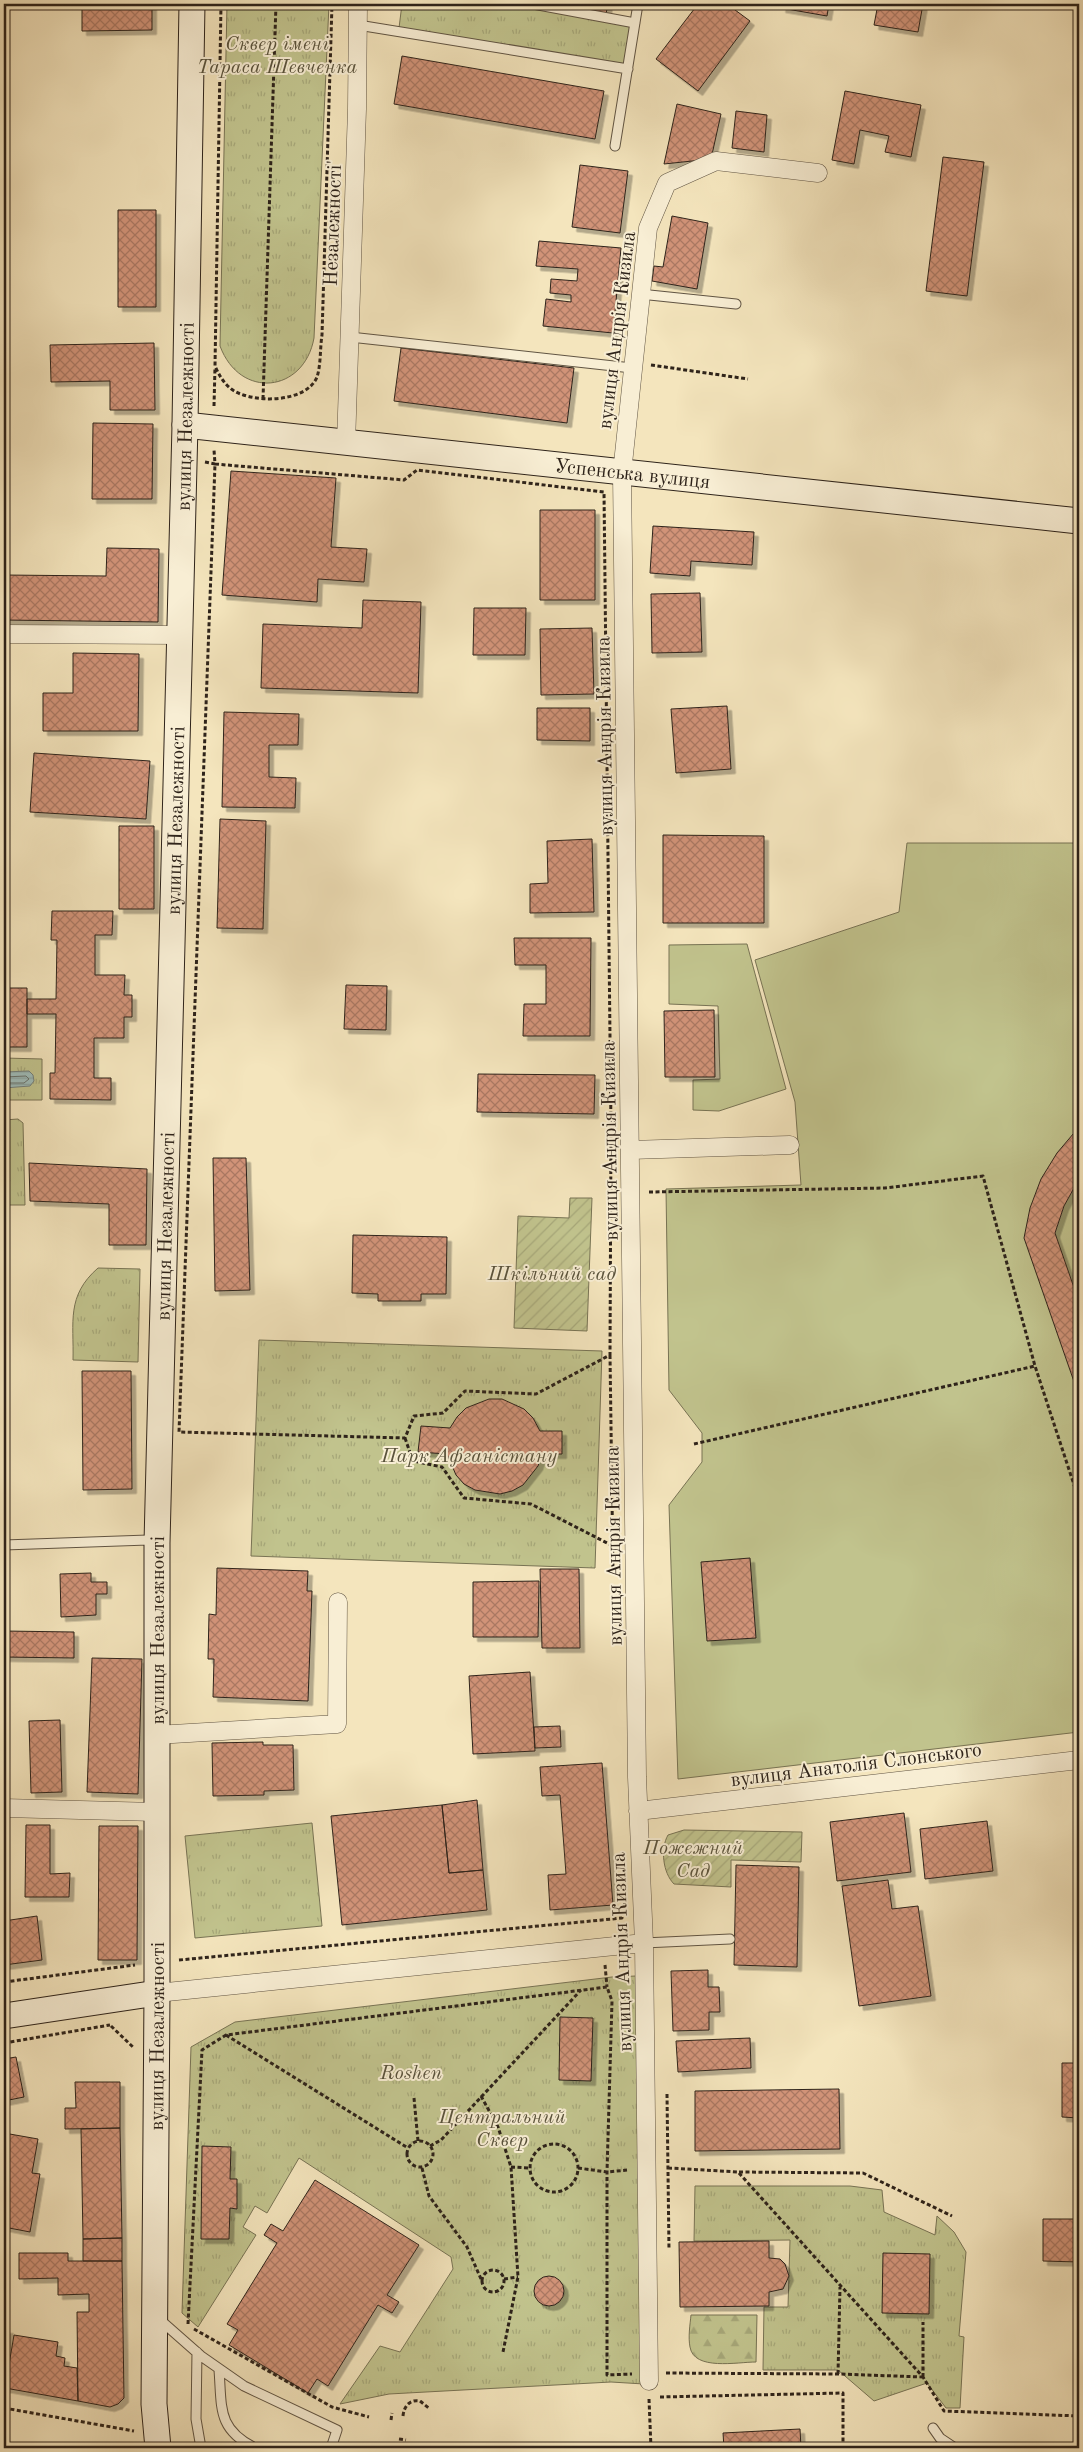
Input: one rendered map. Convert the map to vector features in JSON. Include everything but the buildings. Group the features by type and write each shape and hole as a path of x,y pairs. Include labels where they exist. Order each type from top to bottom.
{"main road":[{"name":"вулиця Незалежності","path":"158,2448 154,2404 158,1993 156,1812 157,1544 185,425 192,4"},
{"name":"Успенська вулиця","path":"185,425 346,444 1079,521"},
{"path":"4,2016 158,1993"}],"street":[{"name":"Незалежності'","path":"346,444 358,4"},
{"name":"вулиця Андрія Кизила","path":"649,2384 644,1943 638,1811 622,473 648,228 667,183 716,161 818,173"},
{"path":"4,634 180,635"},
{"path":"630,1150 790,1145"},
{"path":"156,1735 337,1724 338,1602"},
{"name":"вулиця Анатолія Слонського","path":"638,1811 1079,1760"},
{"path":"4,1808 37,1811 156,1812"},
{"path":"158,1993 644,1943"}],"lane":[{"path":"533,4 635,24"},
{"path":"615,146 638,4"},
{"path":"358,25 628,69"},
{"path":"640,294 736,304"},
{"path":"350,337 632,365"},
{"path":"4,1545 148,1540 157,1544"},
{"path":"644,1943 730,1939"},
{"path":"155,2315 197,2352 244,2386 337,2430 331,2448"},
{"path":"197,2352 196,2420 201,2448"},
{"path":"220,2370 226,2427 239,2439 255,2448"},
{"path":"933,2428 940,2438 955,2448"}],"path":[{"path":"221,4 215,366 221,379 231,389 245,396 263,399 294,394 307,389 317,377 322,335 332,4"},
{"path":"263,399 276,4"},
{"path":"632,365 748,379"},
{"path":"405,1438 179,1432 215,464 404,480 417,470 604,492 611,1128 610,1356 536,1394 465,1391 443,1413 414,1416 405,1438 412,1461 442,1467 464,1498 531,1504 613,1546"},
{"path":"672,1192 885,1188 983,1176 1035,1366 1079,1500"},
{"path":"694,1444 1035,1366"},
{"path":"179,1960 622,1918"},
{"path":"4,1982 138,1965"},
{"path":"369,2417 332,2407 188,2325 202,2050 226,2035 607,1987 611,1994 607,2172 607,2375 649,2384 843,2394 843,2448"},
{"path":"430,2146 441,2140 582,1989"},
{"path":"226,2035 408,2148"},
{"path":"481,2096 498,2127 511,2167 518,2277 503,2352"},
{"path":"414,2098 418,2141"},
{"path":"408,2148 418,2141"},
{"path":"408,2148 408,2160 414,2166 422,2168 432,2161 433,2153 430,2146 418,2141"},
{"path":"554,2144 568,2148 577,2160 578,2168 577,2176 568,2188 554,2193 539,2188 530,2175 529,2168 531,2160 540,2148 554,2144"},
{"path":"511,2167 529,2168"},
{"path":"422,2168 429,2196 467,2247 482,2279 482,2285 492,2292 502,2288 504,2279 500,2272 494,2269 488,2270 482,2279"},
{"path":"578,2168 607,2172 647,2168 738,2172 863,2173 952,2216"},
{"path":"738,2172 923,2377 944,2411 1079,2416"},
{"path":"504,2279 518,2277"},
{"path":"838,2374 840,2286"},
{"path":"923,2322 923,2377"},
{"path":"649,2384 838,2374 923,2377"},
{"path":"649,2384 651,2448"},
{"path":"403,2416 406,2406 412,2401 420,2401 430,2409"},
{"path":"4,2408 134,2431"},
{"path":"392,2413 392,2420"},
{"path":"399,2440 406,2440"}],"green space":[{"name":"Сквер імені Тараса Шевченка","path":"227,4 329,4 314,338 308,356 298,370 285,379 271,383 256,382 242,375 229,363 220,346"},
{"path":"402,4 513,4 632,27 625,64 399,28"},
{"path":"907,843 1079,843 1079,1732 678,1779 669,1505 702,1462 702,1433 669,1390 666,1189 801,1185 795,1102 755,960 899,912"},
{"path":"747,944 786,1089 719,1111 693,1110 693,1080 720,1079 718,1006 669,1004 669,945"},
{"path":"4,1058 42,1059 42,1100 4,1100"},
{"path":"18,1119 23,1123 25,1205 4,1205 4,1120"},
{"name":"Шкільний сад","path":"570,1198 592,1198 587,1331 514,1328 518,1216 569,1218"},
{"path":"98,1268 140,1269 138,1362 73,1360 73,1322 76,1299 88,1278"},
{"name":"Парк Афганістану","path":"259,1340 602,1351 595,1568 251,1556"},
{"path":"312,1823 322,1926 195,1938 185,1836"},
{"name":"Пожежний Сад","path":"684,1830 802,1832 801,1862 731,1860 731,1887 674,1884 667,1874 665,1867 664,1847 668,1835"},
{"name":"Центральний Сквер","path":"636,1976 644,2384 611,2382 389,2394 340,2404 380,2346 400,2352 453,2269 451,2257 299,2158 267,2213 255,2206 243,2227 256,2235 198,2327 182,2313 191,2047 235,2022 612,1977"},
{"path":"695,2186 850,2186 882,2190 884,2212 935,2235 937,2216 954,2232 966,2252 959,2336 964,2337 960,2408 946,2408 927,2383 874,2401 838,2370 763,2370 764,2307 788,2307 790,2240 694,2241"},
{"path":"691,2315 757,2315 756,2362 717,2364 699,2359 693,2355 689,2335"}],"water":[{"path":"29,1071 33,1075 34,1081 30,1086 4,1088 4,1072"}],"park label":[{"name":"Roshen","path":"411,2072"}]}
